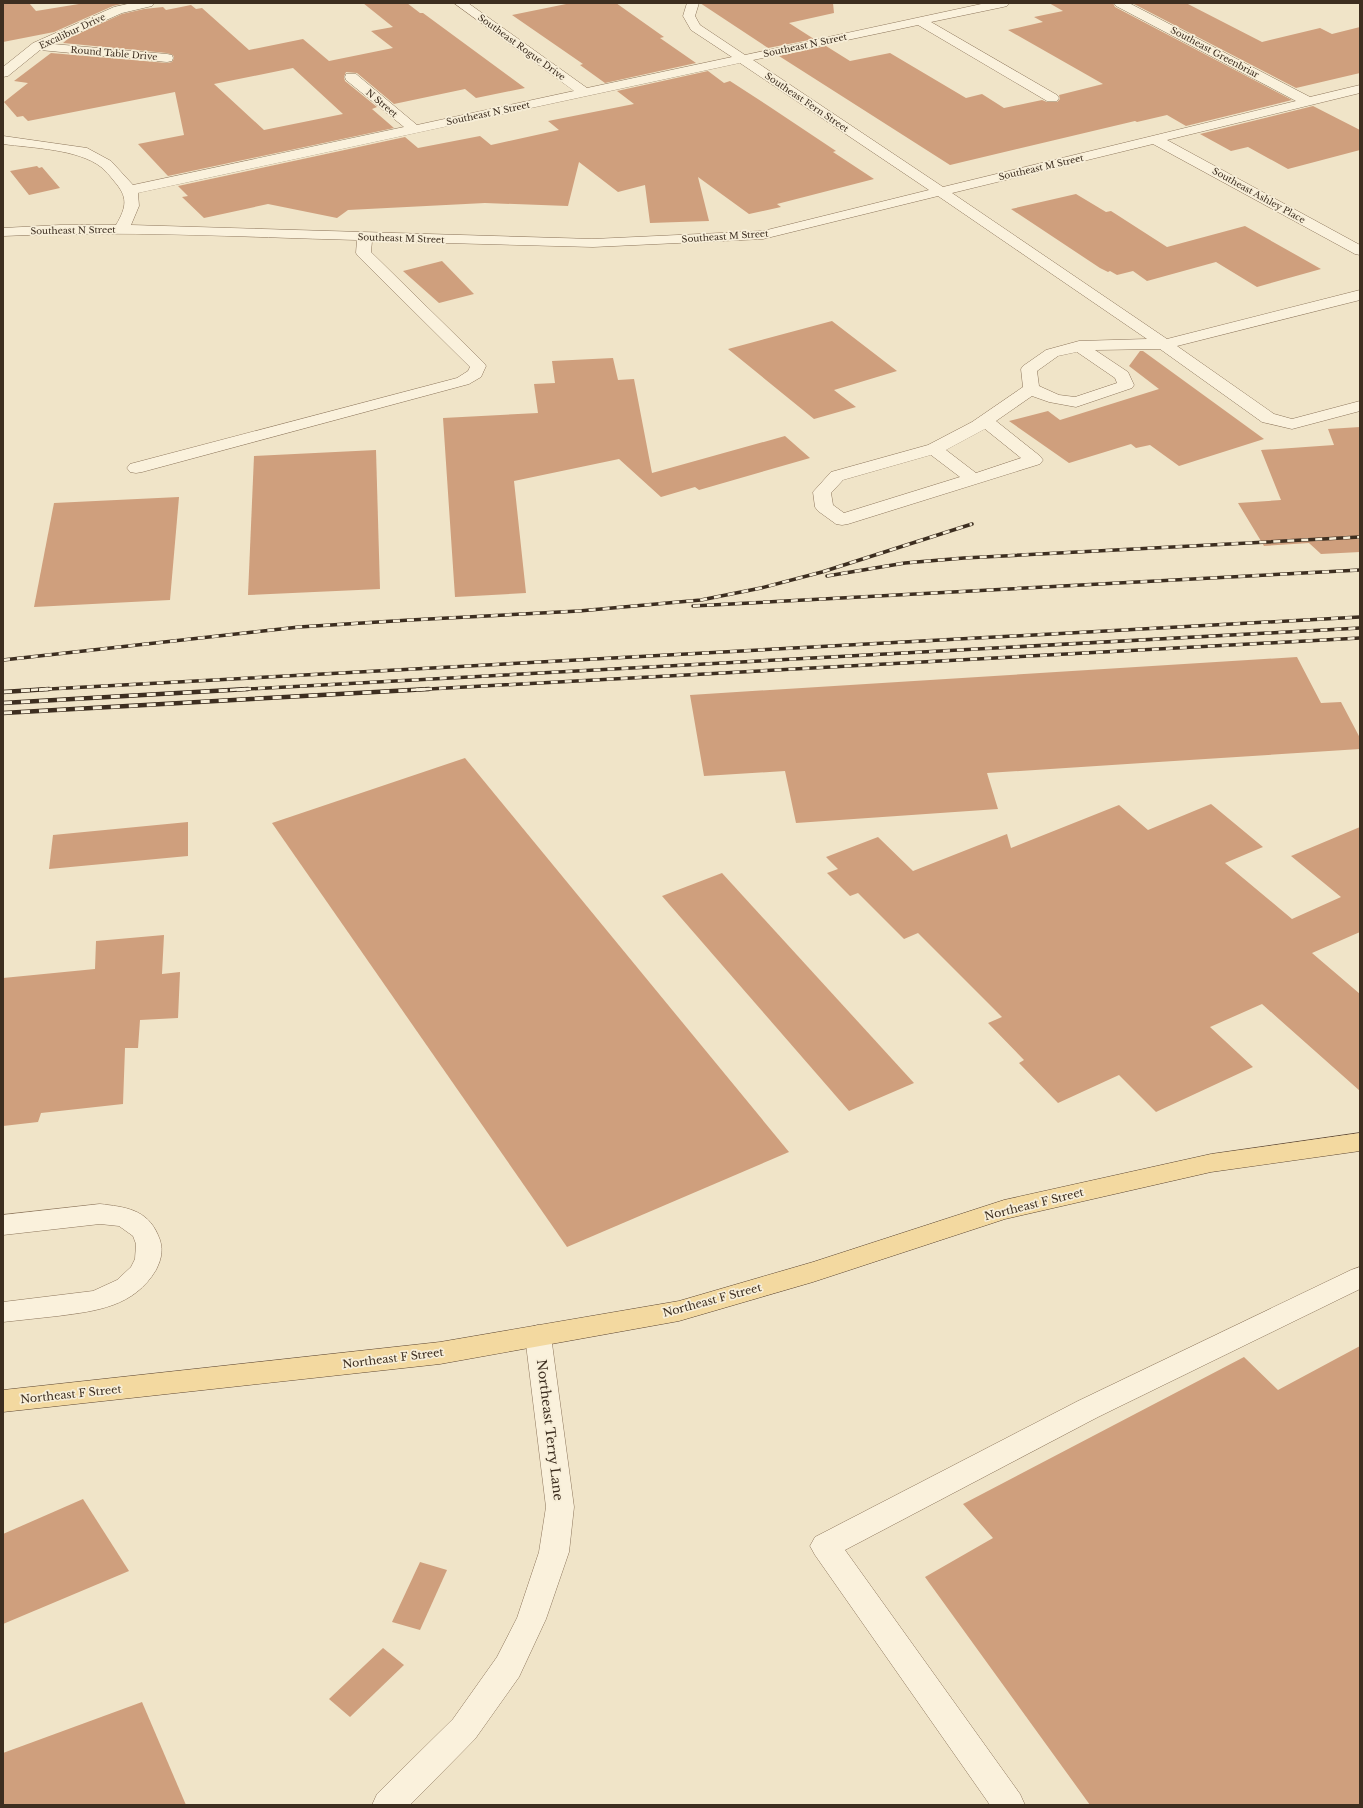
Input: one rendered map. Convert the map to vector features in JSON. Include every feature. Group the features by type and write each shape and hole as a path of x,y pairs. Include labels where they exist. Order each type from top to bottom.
{"main road":[{"name":"Northeast F Street","path":"3,1401 440,1353 679,1311 813,1272 1004,1210 1210,1163 1360,1142"}],"street":[{"name":"Excalibur Drive","path":"3,73 37,46 118,10 148,3"},
{"name":"Southeast Rogue Drive","path":"460,3 584,92"},
{"name":"Southeast Fern Street","path":"693,3 689,16 695,27 940,191 1164,344 1268,418 1292,424 1360,406"},
{"path":"955,3 969,10"},
{"name":"Southeast N Street","path":"3,232 60,229 121,229 128,217 133,201 130,190 1003,3"},
{"name":"Southeast Greenbriar","path":"1120,3 1309,102"},
{"path":"920,21 1052,98"},
{"name":"Round Table Drive","path":"37,46 167,58"},
{"name":"N Street","path":"351,77 414,129"},
{"name":"Southeast M Street","path":"121,229 593,244 757,235 790,229 1360,89"},
{"path":"3,140 82,151 106,164 130,190"},
{"name":"Southeast Ashley Place","path":"1157,140 1360,251"},
{"path":"136,468 456,383 475,374 478,366 363,253 365,237"},
{"path":"1031,389 1029,369 1052,353 1085,345 1164,344 1360,295"},
{"path":"1031,389 1055,399 1076,402 1126,385 1122,375 1079,346"},
{"path":"985,421 1034,460 842,520 824,507 822,492 837,476 934,449 985,421 1031,389"},
{"path":"934,449 973,479"},
{"path":"3,1225 100,1214 125,1217 143,1230 149,1244 148,1260 140,1274 126,1287 97,1301 3,1312"},
{"path":"1009,1805 825,1546 1088,1409 1360,1278"},
{"name":"Northeast Terry Lane","path":"388,1805 464,1729 508,1667 531,1619 554,1552 560,1507 538,1336"}],"building":[{"path":"3,3 29,3 36,11 85,3 125,3 113,6 54,32 3,42"},
{"path":"363,3 407,3 420,13 423,13 525,88 476,98 465,89 394,104 357,73 346,72 344,77 345,81 377,107 372,109 394,128 168,176 138,144 184,135 175,92 28,121 23,116 17,117 4,102 28,83 14,81 51,53 167,63 172,62 174,58 173,55 167,53 63,43 69,38 122,14 144,9 163,7 166,10 191,5 196,9 202,8 249,50 303,39 329,61 393,48 371,31 393,27","holes":["293,68 343,114 264,130 214,84"]},
{"path":"571,3 616,3 664,37 660,38 696,63 605,83 580,65 583,64 512,15"},
{"path":"700,3 833,3 834,13 789,23 814,39 768,48"},
{"path":"1049,3 1113,3 1115,7 1292,100 1186,126 1167,115 1137,122 1135,121 950,165 779,56 826,46 850,61 890,53 966,98 982,94 1004,108 1042,100 1047,102 1057,102 1060,99 1059,95 1103,84 1008,30 1043,22 1034,17 1063,11"},
{"path":"1132,3 1186,3 1262,42 1320,28 1332,34 1360,27 1360,73 1296,88"},
{"path":"708,71 724,83 730,81 770,107 836,151 833,152 874,179 777,204 781,207 749,214 698,177 709,221 650,223 645,185 618,192 579,162 568,206 485,203 348,210 337,218 268,204 204,218 182,197 188,196 178,186 405,137 418,148 480,136 491,145 559,130 548,121 634,104 617,91"},
{"path":"1313,106 1360,130 1360,150 1288,169 1248,147 1231,151 1200,134"},
{"path":"37,166 39,168 42,167 60,188 29,195 10,171"},
{"path":"1076,194 1106,212 1111,211 1167,247 1245,226 1321,269 1257,287 1216,262 1147,281 1133,271 1117,275 1100,268 1011,209"},
{"path":"442,261 474,294 439,303 403,271"},
{"path":"832,321 897,371 834,390 856,407 814,419 728,349"},
{"path":"1140,351 1143,351 1264,439 1179,466 1150,445 1136,448 1131,444 1069,463 1009,421 1048,411 1060,420 1159,389 1129,366"},
{"path":"613,358 618,380 634,379 652,473 785,436 810,458 699,490 695,487 661,497 619,459 514,481 526,593 455,597 443,418 538,413 534,384 555,383 552,361"},
{"path":"1360,427 1360,552 1321,554 1309,543 1264,546 1238,503 1281,500 1261,450 1334,445 1328,429"},
{"path":"376,450 380,589 248,595 254,456"},
{"path":"179,497 170,600 34,607 54,503"},
{"path":"1297,657 1321,703 1341,702 1360,738 1360,749 987,773 998,809 796,823 785,771 704,776 690,695"},
{"path":"465,758 789,1152 567,1247 272,823"},
{"path":"1211,804 1263,847 1225,863 1292,919 1341,897 1291,856 1360,827 1360,932 1312,953 1360,994 1360,1091 1262,1004 1210,1027 1253,1067 1156,1112 1119,1075 1058,1103 1019,1063 1024,1060 988,1023 1002,1017 918,933 904,939 858,893 850,896 827,873 838,869 826,857 878,837 913,871 1007,834 1011,848 1119,805 1148,830"},
{"path":"188,822 188,856 49,869 53,835"},
{"path":"722,873 914,1083 849,1111 662,896"},
{"path":"164,935 162,974 180,972 178,1018 140,1020 138,1048 125,1048 123,1104 41,1113 38,1122 3,1126 3,978 95,969 96,941"},
{"path":"1360,1346 1360,1805 1090,1805 925,1577 993,1538 963,1504 1244,1357 1278,1390"},
{"path":"83,1499 129,1571 3,1624 3,1534"},
{"path":"420,1562 447,1570 420,1630 392,1622"},
{"path":"383,1648 404,1665 350,1717 329,1699"},
{"path":"142,1702 186,1805 3,1805 3,1753"}],"railway":[{"path":"3,660 299,627 579,611 701,600 761,588 822,572 972,524"},
{"path":"827,576 905,563 964,558 1360,537"},
{"path":"693,606 1360,570"},
{"path":"48,689 1360,617"},
{"path":"243,689 1360,628"},
{"path":"420,690 1360,638"},
{"path":"3,692 48,689"},
{"path":"31,690 48,689"},
{"path":"3,703 243,689"},
{"path":"230,690 243,689"},
{"path":"243,689 248,689"},
{"path":"420,690 429,689"},
{"path":"411,690 420,690"},
{"path":"3,713 420,690"}]}
